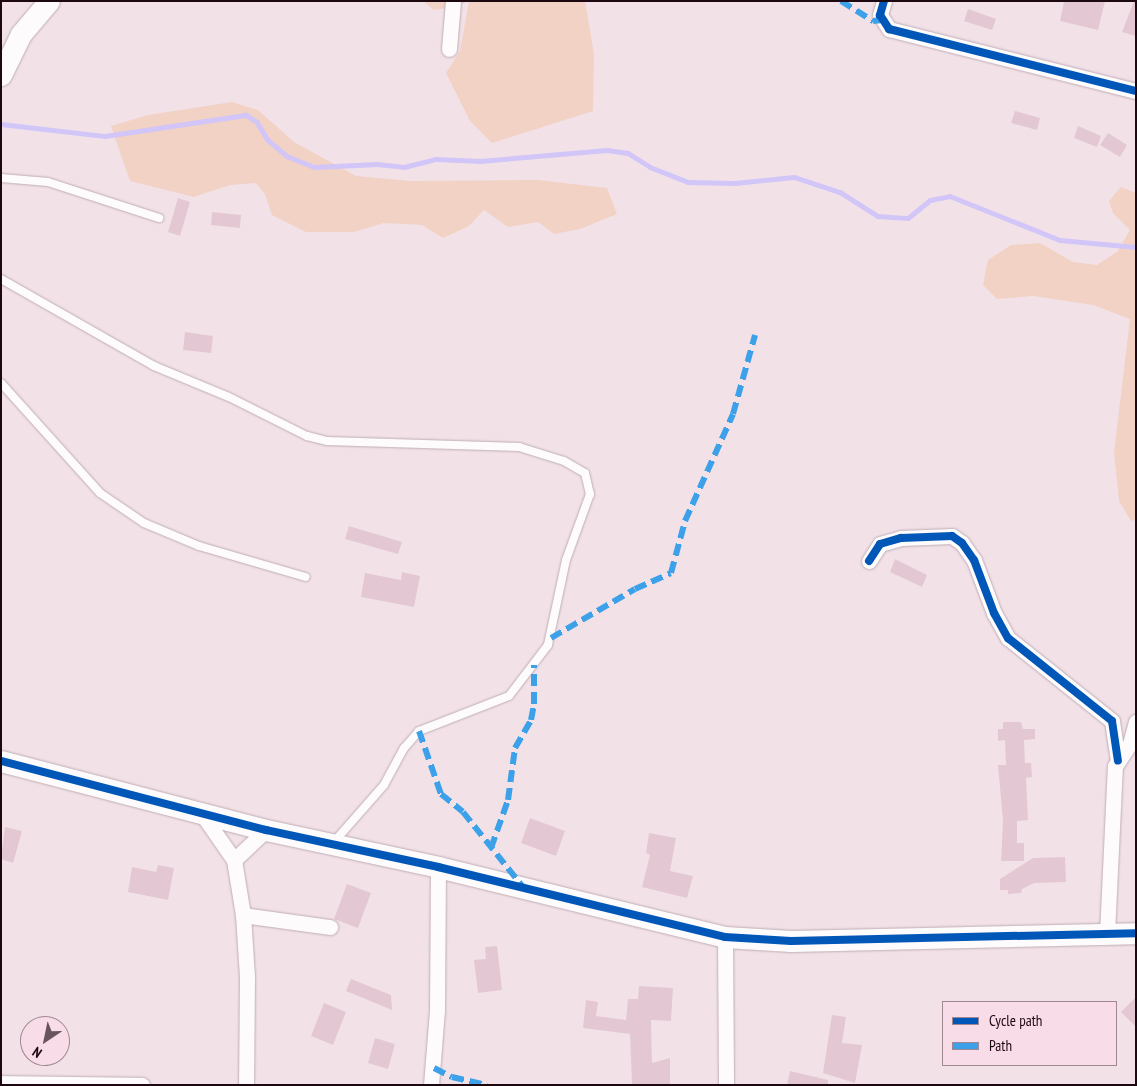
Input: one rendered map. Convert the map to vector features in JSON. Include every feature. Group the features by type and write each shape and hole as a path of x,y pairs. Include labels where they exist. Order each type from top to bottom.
{"street":[{"path":"1,74 21,34 49,1"},
{"path":"449,49 453,1"},
{"path":"884,1 880,15 889,29 1136,91"},
{"path":"869,561 880,544 901,538 952,536 962,543 974,560 994,613 1008,638 1112,721 1118,761 1107,934"},
{"path":"1118,761 1130,744 1136,722"},
{"path":"1,761 266,830 438,867 725,937 791,941 1136,933"},
{"path":"202,814 234,860 243,915 247,977 246,1085"},
{"path":"234,860 266,830"},
{"path":"431,1085 437,1011 438,867"},
{"path":"243,915 330,927"},
{"path":"725,937 726,1085"},
{"path":"1,1082 142,1085"}],"lane":[{"path":"1,178 48,182 159,218"},
{"path":"1,279 154,366 229,397 307,436 327,441 510,446 538,451 585,473 590,494 566,560 548,645 509,696 419,731 404,748 384,784 332,844"},
{"path":"1,383 100,493 144,523 199,546 306,577"}],"shaded area":[{"path":"424,1 468,1 456,7 433,10"},
{"path":"469,1 585,1 594,54 593,111 492,143 470,121 446,73 460,51"},
{"path":"232,102 258,110 294,142 356,176 411,181 538,180 607,188 617,214 580,229 554,234 538,222 508,227 484,210 469,226 443,238 422,225 384,223 354,232 306,232 272,215 265,194 256,183 230,185 194,197 130,181 111,126 148,115"},
{"path":"1121,187 1136,193 1136,519 1131,521 1119,501 1114,452 1130,319 1093,305 1033,296 997,299 983,285 988,260 1011,245 1040,243 1073,262 1097,265 1118,251 1130,230 1113,213 1109,201"}],"building":[{"path":"1064,1 1105,1 1098,30 1060,21"},
{"path":"1134,1 1136,1 1136,36 1122,32"},
{"path":"968,9 996,19 992,30 964,21"},
{"path":"1015,111 1040,118 1037,130 1011,123"},
{"path":"1078,126 1101,136 1097,147 1074,138"},
{"path":"1108,133 1127,145 1120,157 1100,145"},
{"path":"178,198 190,202 180,236 168,232"},
{"path":"212,212 241,215 240,228 211,225"},
{"path":"185,332 213,336 211,353 183,350"},
{"path":"349,526 402,542 398,554 345,539"},
{"path":"895,559 927,575 922,587 890,572"},
{"path":"402,572 420,576 414,607 361,597 365,573 401,580"},
{"path":"1003,722 1021,722 1023,729 1035,729 1035,739 1024,740 1025,763 1031,763 1032,777 1026,778 1028,820 1017,821 1017,843 1024,843 1024,861 1001,861 1003,821 998,765 1006,765 1005,740 998,741 998,729 1003,729"},
{"path":"530,818 565,831 556,856 521,843"},
{"path":"5,827 22,831 13,863 1,859"},
{"path":"649,833 676,838 670,871 693,876 687,898 642,887 650,855 646,853"},
{"path":"1065,857 1066,882 1034,883 1022,889 1021,893 1008,894 1008,890 1000,890 1000,879 1033,858"},
{"path":"158,865 174,868 168,900 128,892 132,867 156,872"},
{"path":"347,884 371,893 358,928 334,919"},
{"path":"497,946 502,990 478,993 474,960 486,959 485,947"},
{"path":"351,979 391,995 392,1010 346,991"},
{"path":"639,986 673,988 671,1021 651,1020 652,1063 670,1058 670,1085 632,1085 630,1034 583,1028 586,1000 598,1002 596,1016 626,1020 628,999 638,999"},
{"path":"1136,997 1136,1027 1121,1012"},
{"path":"324,1003 346,1012 333,1045 311,1036"},
{"path":"832,1015 846,1017 842,1043 862,1045 855,1083 823,1073"},
{"path":"375,1038 395,1044 388,1069 368,1063"},
{"path":"790,1071 828,1080 828,1085 787,1085"}],"waterway":[{"path":"1,124 105,136 246,115 257,122 268,140 287,156 314,167 377,164 404,167 435,159 480,161 607,150 628,153 650,167 688,182 735,183 794,177 840,192 878,216 908,218 930,200 950,196 1060,240 1136,247"}],"marked path":[{"path":"841,1 873,21 883,20"},
{"path":"551,638 635,589 671,573 685,521 733,414 755,335"},
{"path":"491,848 508,800 515,748 531,720 534,704 534,665"},
{"path":"419,731 441,794 463,812 522,886"},
{"path":"434,1068 452,1077 487,1085"}],"cycle path":[{"path":"884,1 880,15 889,29 1136,91"},
{"path":"869,561 880,544 901,538 952,536 962,543 974,560 994,613 1008,638 1112,721 1118,761"},
{"path":"1,761 266,830 438,867 725,937 791,941 1136,933"}]}
